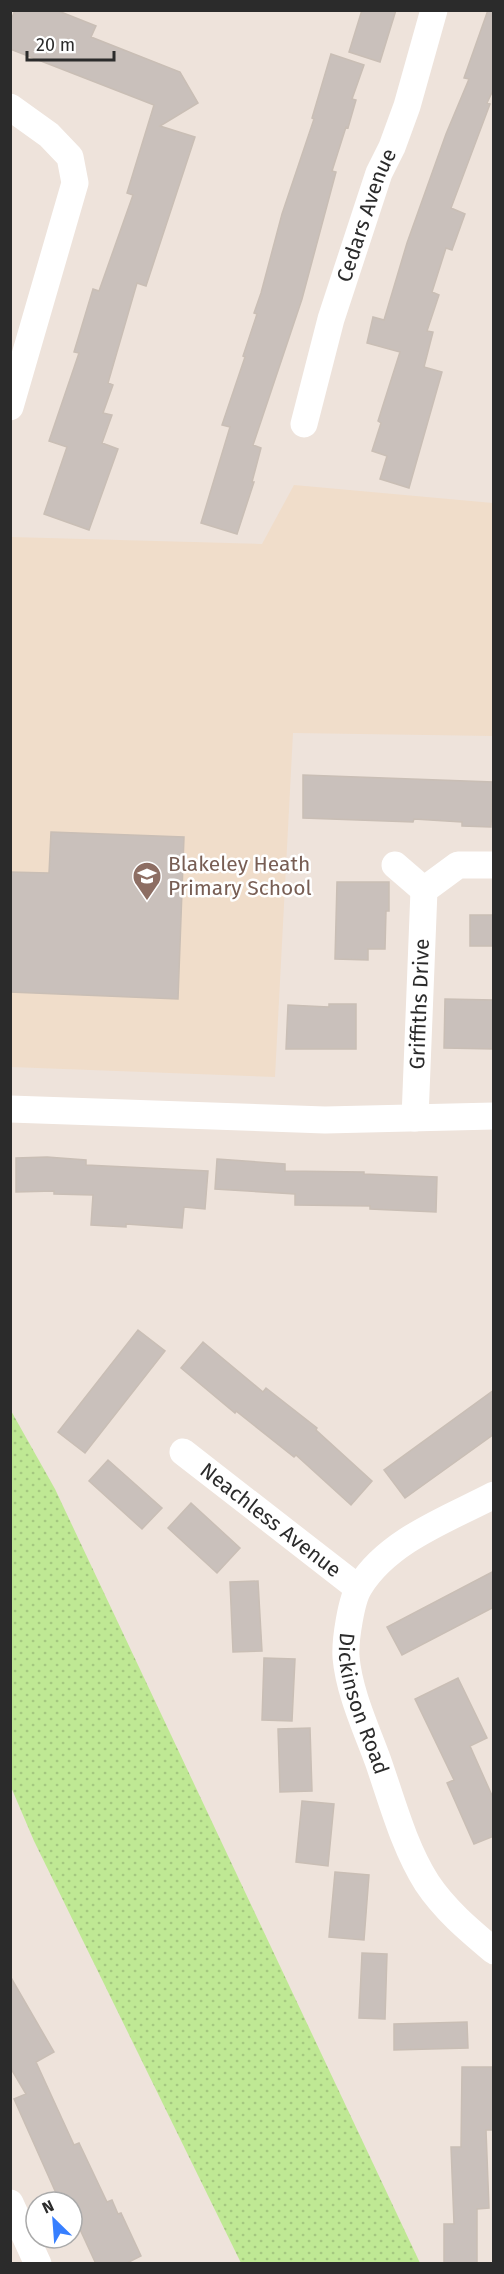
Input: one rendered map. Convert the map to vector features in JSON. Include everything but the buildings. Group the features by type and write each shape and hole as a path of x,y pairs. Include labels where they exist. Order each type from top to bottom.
{"street":[{"name":"Cedars Avenue","path":"304,424 331,319 379,173 392,147 407,106 434,10"},
{"path":"10,107 49,135 70,157 75,183 10,407"},
{"path":"395,865 424,890 458,866 494,865"},
{"name":"Griffiths Drive","path":"415,1118 424,890"},
{"path":"10,1109 325,1120 494,1116"},
{"name":"Neachless Avenue","path":"183,1452 358,1588"},
{"name":"Dickinson Road","path":"494,1495 408,1540 379,1563 358,1588 348,1628 346,1656 355,1698 406,1840 425,1880 441,1903 494,1951"},
{"path":"10,2203 38,2264"}],"shaded area":[{"name":"Blakeley Heath Primary School","path":"294,485 493,503 493,736 293,733 275,1077 11,1067 11,537 262,544"}],"green space":[{"path":"10,1409 55,1489 420,2263 241,2263 34,1841 11,1787"}],"place":[{"name":"Blakeley Heath Primary School","path":"147,902"}]}
